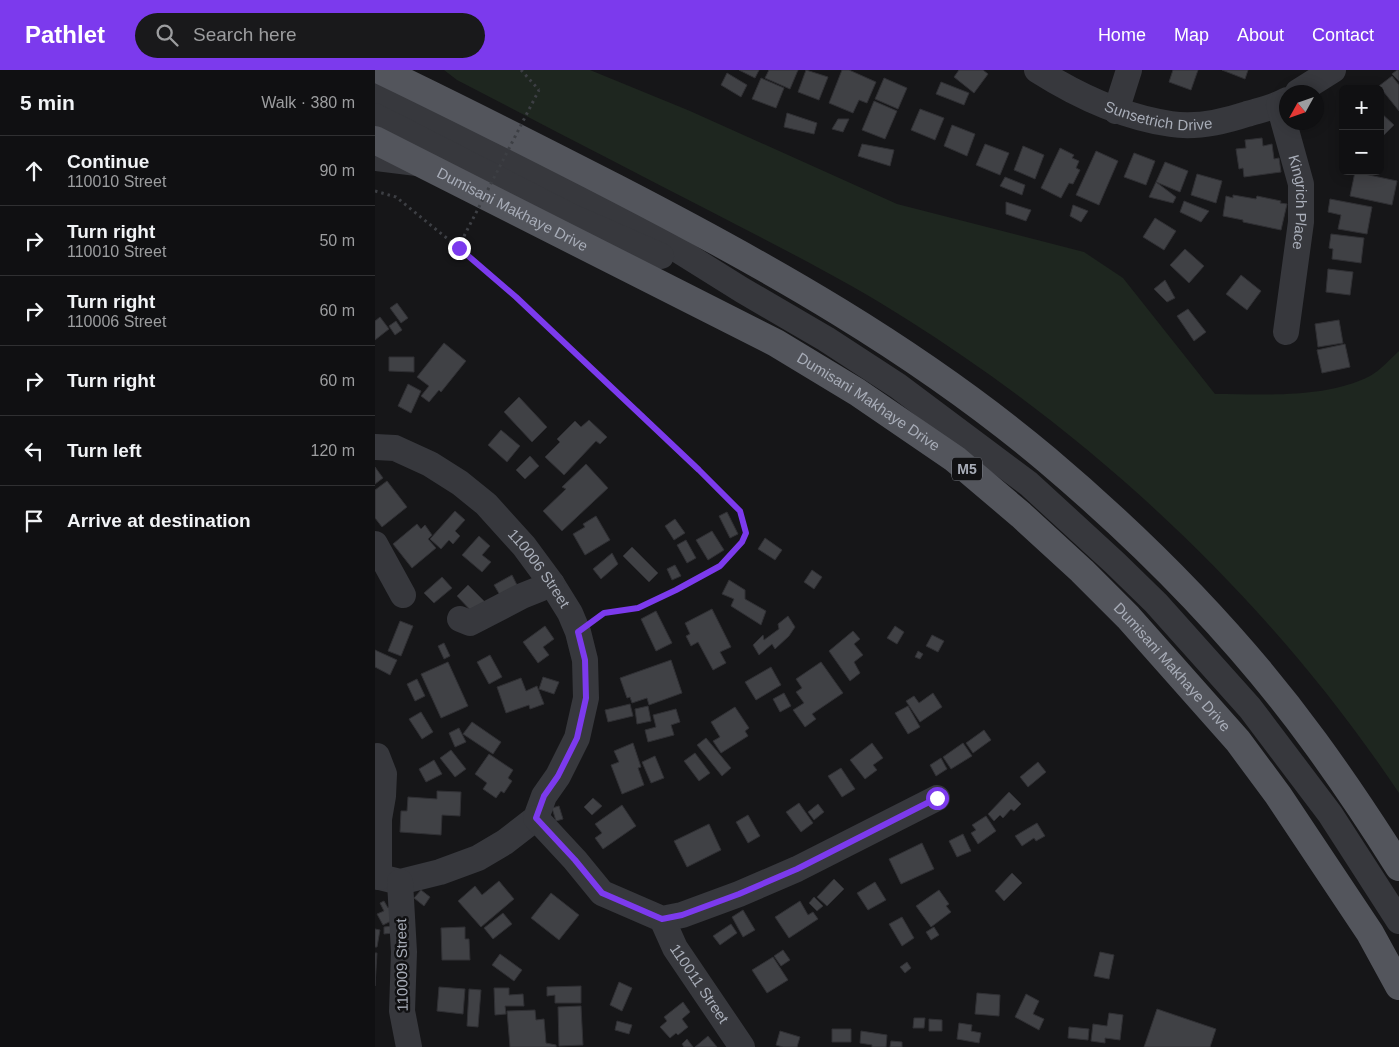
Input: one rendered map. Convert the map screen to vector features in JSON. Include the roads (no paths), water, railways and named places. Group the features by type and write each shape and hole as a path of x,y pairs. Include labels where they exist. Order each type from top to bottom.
{"main road":[{"path":"380,70 661,211 800,287 861,324 950,385 1046,459 1138,542 1196,600 1255,668 1318,746 1357,801 1399,867"},
{"name":"Dumisani Makhaye Drive","path":"375,140 776,343 857,392 955,459 1048,540 1128,617 1238,741 1278,795 1370,933 1399,986"}],"street":[{"path":"413,70 447,102"},
{"name":"Sunsetrich Drive","path":"1037,70 1059,84 1116,111 1173,124 1208,124 1235,118 1279,102"},
{"path":"1116,111 1129,70"},
{"name":"Sunsetrich Drive","path":"1310,85 1333,70"},
{"path":"375,93 646,230 899,386 1029,484 1115,563 1192,642 1250,708 1330,814 1399,922"},
{"path":"375,116 572,217 742,290"},
{"name":"Kingrich Place","path":"1286,332 1301,222 1301,184 1293,130"},
{"path":"375,158 421,164"},
{"name":"110006 Street","path":"375,446 395,448 430,464 460,483 486,504 524,546 571,614 585,660 586,698 577,738 558,776 544,796 536,818"},
{"path":"375,544 403,595"},
{"path":"460,618 470,623 522,596 552,584"},
{"name":"110009 Street","path":"377,756 384,774 379,819 385,878 404,952 402,1011 409,1047"},
{"path":"385,878 440,872 478,858 505,842 536,818 575,860 602,893 662,919 682,915 731,897 797,869 937,798"},
{"name":"110011 Street","path":"662,919 675,948 742,1047"}]}
